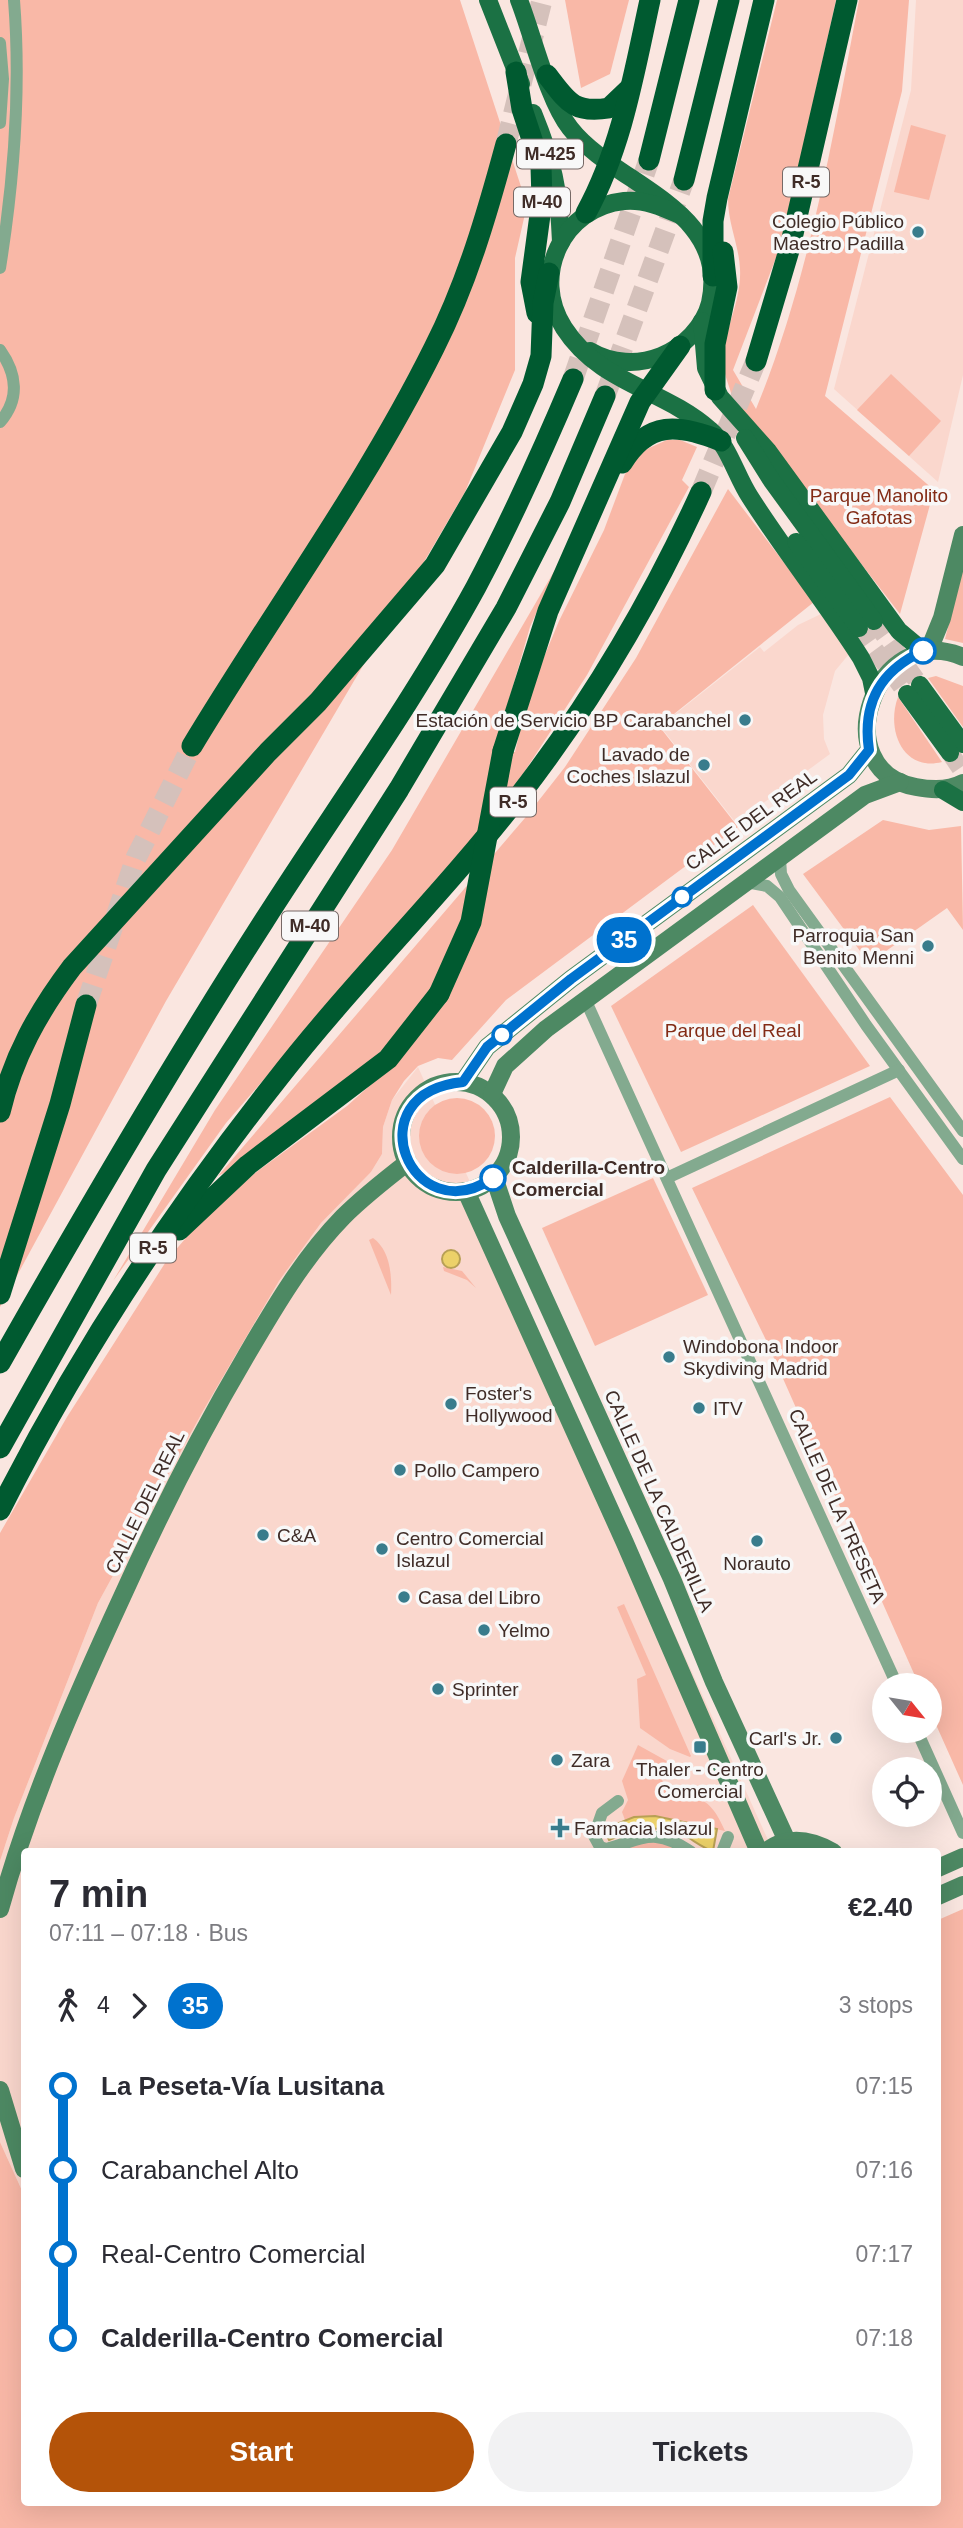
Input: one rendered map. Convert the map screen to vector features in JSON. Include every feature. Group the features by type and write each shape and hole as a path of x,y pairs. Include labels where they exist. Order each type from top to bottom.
{"highway":[{"path":"586,213 610,162 631,86 650,0"},
{"path":"649,160 689,0"},
{"path":"684,180 729,0"},
{"path":"713,276 713,221 717,198 764,0"},
{"name":"R-5","path":"756,361 790,247 847,0"},
{"name":"M-40","path":"516,72 522,109 541,167 542,200 531,282 542,333"},
{"path":"547,75 569,102 580,109 609,108 631,86"},
{"path":"192,746 378,451 435,347 478,246 506,144"},
{"path":"717,198 727,287 716,344 717,393"},
{"name":"M-40","path":"0,1112 20,1049 44,1003 72,967 268,752 318,702 435,565 512,432 533,384 541,356 549,273"},
{"name":"M-425","path":"646,391 680,346"},
{"name":"M-40","path":"0,1363 121,1150 265,919 368,764 475,589 536,467 573,379"},
{"path":"0,1510 44,1428 139,1281 192,1215 248,1165 388,1059 420,1022 439,994 471,922 503,751 548,611 646,391"},
{"name":"M-40","path":"0,1448 156,1170 399,789 506,608 560,502 605,396"},
{"path":"595,507 627,454 644,436 667,429 686,430 721,441"},
{"name":"R-5","path":"44,1428 68,1380 124,1291 254,1109 518,797 563,736 654,587 701,492"},
{"path":"0,1294 60,1104 86,1005"}],"main road":[{"name":"M-425","path":"488,0 552,160 558,188 561,242"},
{"name":"M-425","path":"519,0 568,126 590,149 641,182 680,215 706,250 713,276 709,308 702,321 680,346 662,356 634,362 598,356 581,346"},
{"path":"586,213 625,201 657,205 680,215"},
{"name":"M-425","path":"586,213 561,242 549,273 550,292 562,326 613,377 646,391 695,419 721,441 867,625 717,393 703,354 702,321"},
{"path":"717,393 768,451 899,631 926,650"},
{"path":"721,441 742,486 861,658 872,678 874,693"},
{"path":"913,689 956,749"},
{"path":"943,790 963,802"}],"street":[{"path":"0,268 12,194 16,79 14,0"},
{"path":"0,43 3,79 0,123"},
{"path":"0,350 10,363 15,380 14,397 0,422"},
{"path":"963,535 942,618 926,650 896,666 874,693 867,719 869,750 882,769 900,782 943,790 963,783"},
{"path":"926,650 963,657"},
{"name":"CALLE DEL REAL","path":"463,1082 487,1047 571,979 849,775 869,750"},
{"path":"492,1094 505,1066 586,999 865,795 900,782"},
{"path":"780,858 780,874 789,890 963,1131"},
{"path":"746,882 767,886 780,897 963,1159"},
{"name":"CALLE DE LA TRESETA","path":"586,999 892,1673"},
{"path":"669,1177 899,1070"},
{"path":"463,1082 492,1094 506,1112 512,1135 507,1158 494,1177 466,1191 443,1190 422,1180 408,1163 401,1139 405,1116 419,1096 439,1084 463,1082"},
{"name":"CALLE DEL REAL","path":"0,1909 18,1843 65,1723 161,1512 215,1409 280,1298 314,1250 344,1216 408,1163"},
{"name":"CALLE DE LA CALDERILLA","path":"494,1177 515,1233 787,1840"},
{"path":"466,1191 625,1543 757,1848"},
{"path":"922,1743 963,1833"},
{"path":"603,1848 594,1836 602,1813 618,1801"},
{"path":"609,1848 651,1835 671,1838 685,1848"},
{"path":"724,1848 728,1837"},
{"path":"772,1848 787,1840 813,1841 825,1848"},
{"path":"941,1867 963,1857"},
{"path":"941,1895 963,1885"},
{"path":"0,2090 21,2159"}],"shaded area":[{"name":"Colegio Público Maestro Padilla","path":"916,0 963,0 963,375 938,482 834,389 911,90"},
{"name":"Estación de Servicio BP Carabanchel","path":"821,614 849,654 835,671 823,715 824,739 830,754 736,823 660,726 760,647 764,652 798,625"},
{"name":"Centro Comercial Islazul","path":"418,1067 772,1848 21,1848 21,2188 0,2142 0,1861 14,1818 98,1603 203,1411 279,1281 321,1223 371,1172 382,1154 383,1127 392,1100"},
{"path":"451,1250 457,1253 460,1259 457,1265 451,1268 445,1265 442,1259 445,1253"},
{"path":"655,1816 717,1829 714,1848 706,1848 678,1833 649,1828 609,1840 604,1829 634,1817"}],"green space":[{"path":"0,0 460,0 527,205 515,258 515,370 465,492 166,1001 0,1307"},
{"path":"565,0 629,0 610,74 581,88"},
{"name":"Parque Manolito Gafotas","path":"777,0 836,0 782,242 733,370 756,409 791,310 818,208 859,0 909,0 902,91 825,396 934,490 900,614 732,397 724,370 725,346 740,282 738,251 728,199"},
{"path":"911,125 946,135 929,200 894,192"},
{"path":"891,374 941,421 909,456 857,410"},
{"path":"667,440 680,440 697,447 682,480 689,487 587,675 523,774 471,841 226,1123 113,1281 215,1110 392,850 556,568 530,627 494,752 515,752 529,693 559,621 604,530 625,474 638,453"},
{"path":"728,489 814,602 659,726 738,827 506,1000 452,1060 438,1058 418,1066 404,1081 392,1100 383,1127 382,1154 371,1172 321,1223 279,1281 203,1411 98,1603 14,1818 0,1861 0,1533 67,1417 167,1260 197,1225 255,1173 347,1106 394,1064 445,1002 387,1050 230,1170 218,1176 525,818 565,767 636,658"},
{"path":"963,568 963,643 945,639"},
{"path":"936,676 963,686 963,727 928,678"},
{"path":"898,697 942,762 917,761 900,745 894,722"},
{"path":"883,820 929,830 961,826 963,930 947,908 869,963 803,874"},
{"name":"Parque del Real","path":"753,905 870,1066 681,1152 611,1006"},
{"path":"890,1097 963,1195 963,1785 942,1738 942,1673 914,1673 765,1338 692,1188"},
{"path":"457,1098 472,1101 484,1109 492,1121 495,1136 492,1151 484,1163 472,1171 457,1174 442,1171 430,1163 422,1151 419,1136 422,1121 430,1109 442,1101"},
{"path":"653,1178 708,1295 595,1346 542,1228"},
{"path":"373,1238 386,1256 391,1295 369,1240"},
{"path":"443,1267 462,1271 476,1288 467,1280 444,1271"},
{"path":"624,1604 690,1757 670,1749 640,1728 637,1679 646,1675 617,1607"},
{"path":"638,1745 683,1770 660,1775 670,1799 690,1797 705,1802 716,1814 725,1831 655,1816 625,1820 622,1812 628,1800 622,1781"},
{"path":"640,1842 664,1842 675,1848 628,1848"},
{"path":"963,1909 963,2528 0,2528 0,2142 21,2188 21,2506 941,2506 941,1919"}],"tunnel":[{"path":"506,144 542,0"},
{"path":"573,379 649,160"},
{"path":"605,396 684,180"},
{"path":"701,492 756,361"},
{"path":"874,621 920,685"},
{"path":"859,628 907,694"},
{"path":"86,1005 136,858 192,746"},
{"path":"950,753 963,772"}],"bus line":[{"name":"35","path":"493,1178 466,1191 443,1190 422,1180 408,1163 401,1139 405,1116 419,1096 439,1084 463,1082 487,1047 571,979 849,775 869,750 867,719 874,693 896,666 923,651"}],"place":[{"name":"Colegio Público Maestro Padilla","path":"918,232"},
{"name":"Estación de Servicio BP Carabanchel","path":"745,720"},
{"name":"Lavado de Coches Islazul","path":"704,765"},
{"name":"Parroquia San Benito Menni","path":"928,946"},
{"name":"Calderilla-Centro Comercial","path":"493,1178"},
{"name":"Windobona Indoor Skydiving Madrid","path":"669,1357"},
{"name":"Foster's Hollywood","path":"451,1404"},
{"name":"ITV","path":"699,1408"},
{"name":"Pollo Campero","path":"400,1470"},
{"name":"C&A","path":"263,1535"},
{"name":"Norauto","path":"757,1541"},
{"name":"Centro Comercial Islazul","path":"382,1549"},
{"name":"Casa del Libro","path":"404,1597"},
{"name":"Yelmo","path":"484,1630"},
{"name":"Sprinter","path":"438,1689"},
{"name":"Carl's Jr.","path":"836,1738"},
{"name":"Thaler - Centro Comercial","path":"700,1747"},
{"name":"Zara","path":"557,1760"},
{"name":"Farmacia Islazul","path":"560,1828"}]}
